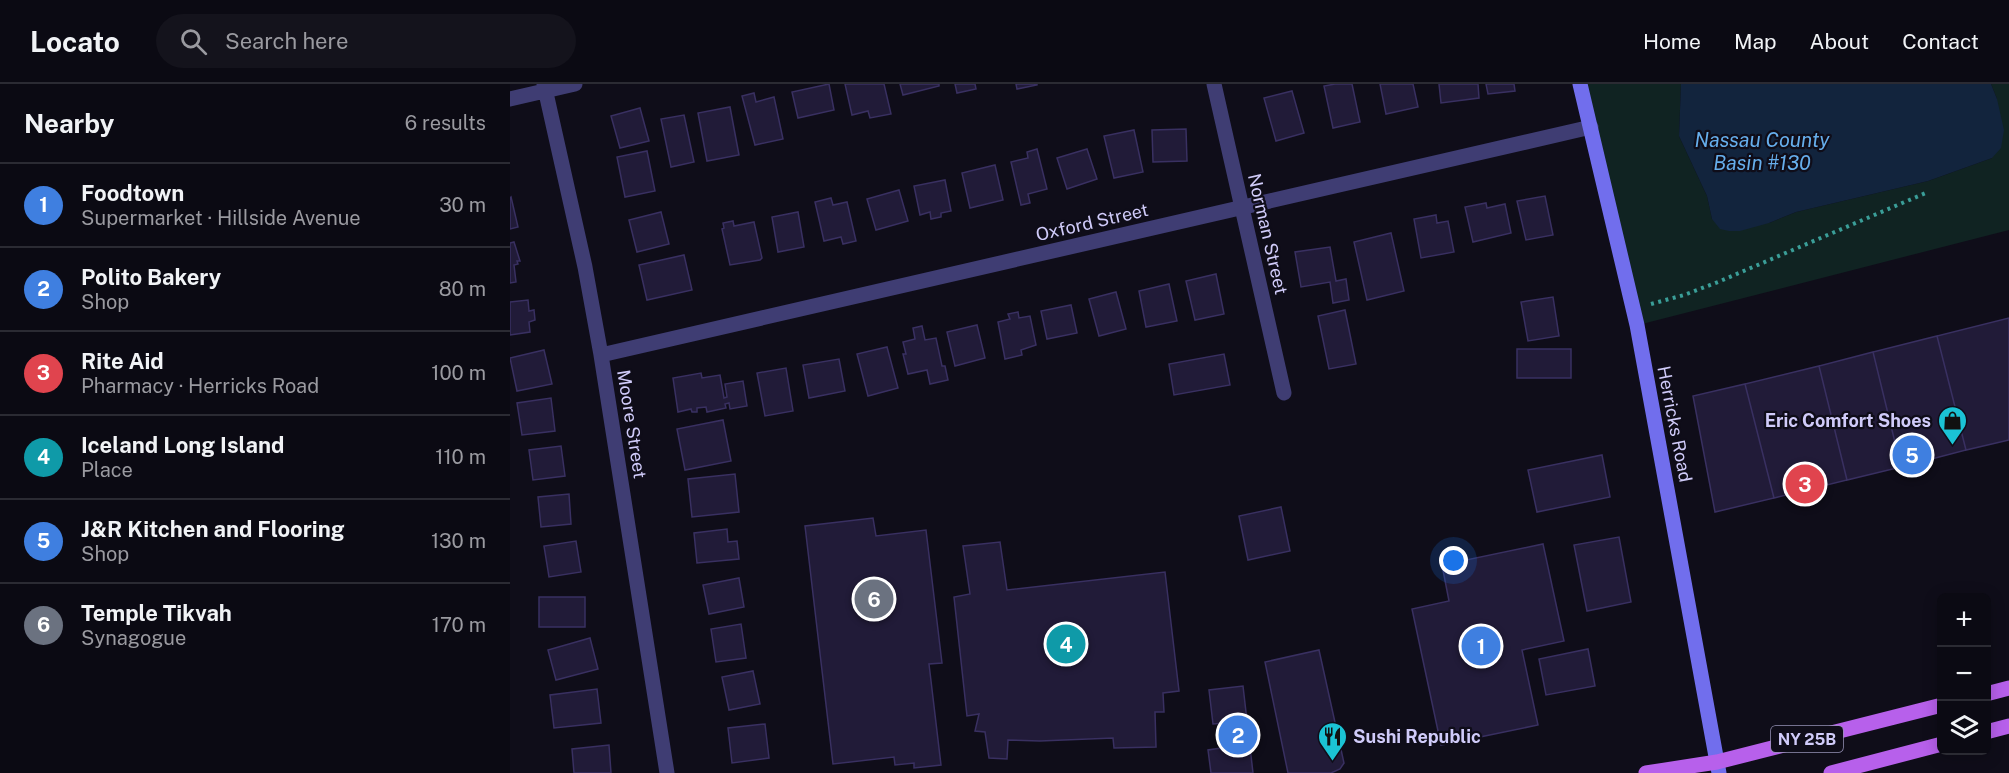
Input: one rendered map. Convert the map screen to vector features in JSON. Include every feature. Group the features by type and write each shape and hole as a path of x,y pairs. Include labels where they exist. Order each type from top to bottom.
{"main road":[{"name":"Herricks Road","path":"1580,84 1633,309 1718,767"},
{"path":"1991,693 2009,688"},
{"name":"NY 25B","path":"1646,773 1718,767 1937,706"},
{"path":"1991,731 2009,726"},
{"name":"NY 25B","path":"1831,773 1937,745"}],"street":[{"path":"510,99 545,87 575,84"},
{"name":"Norman Street","path":"1214,84 1284,393"},
{"name":"Moore Street","path":"545,87 585,267 601,355 667,773"},
{"name":"Oxford Street","path":"601,355 1591,127"}],"path":[{"path":"1633,309 1693,292 1928,192"}],"green space":[{"path":"1582,84 1681,84 1679,136 1707,196 1712,219 1769,223 1796,212 1928,181 1992,158 1997,99 1991,84 2009,84 2009,230 1638,325"}],"water":[{"name":"Nassau County Basin #130","path":"1681,84 1991,84 2004,130 2001,148 1992,158 1928,181 1796,212 1740,231 1729,231 1720,229 1712,219 1707,196 1679,136"}],"building":[{"path":"829,84 834,110 798,118 792,92"},
{"path":"845,84 884,84 891,114 870,118 868,111 852,115"},
{"path":"900,84 939,84 939,86 903,95"},
{"path":"955,84 975,84 976,89 957,93"},
{"path":"1016,84 1037,84 1037,85 1017,89"},
{"path":"1352,84 1360,122 1333,128 1324,86"},
{"path":"1380,84 1413,84 1418,107 1386,114"},
{"path":"1439,84 1478,84 1479,98 1441,103"},
{"path":"1486,84 1514,84 1515,91 1488,94"},
{"path":"1292,91 1304,133 1276,141 1264,98"},
{"path":"754,93 756,102 774,97 783,139 755,145 742,96"},
{"path":"730,107 739,155 707,161 698,113"},
{"path":"640,108 649,141 620,148 611,116"},
{"path":"684,115 694,162 671,167 661,119"},
{"path":"1186,129 1187,161 1153,162 1152,130"},
{"path":"1134,130 1143,172 1114,178 1104,136"},
{"path":"1037,149 1047,189 1028,194 1030,203 1021,205 1011,162 1028,158 1027,152"},
{"path":"1087,149 1097,179 1067,189 1057,158"},
{"path":"647,151 655,191 625,197 617,157"},
{"path":"995,165 1003,200 970,208 962,173"},
{"path":"945,180 951,211 941,213 941,217 931,219 930,212 920,215 914,186"},
{"path":"899,190 908,221 876,230 867,199"},
{"path":"1545,196 1553,235 1526,240 1517,201"},
{"path":"510,198 518,227 510,229"},
{"path":"831,198 833,205 847,202 856,241 843,244 841,237 824,241 815,202"},
{"path":"1486,203 1487,208 1505,204 1511,233 1473,242 1465,207"},
{"path":"661,212 669,244 637,252 629,220"},
{"path":"798,212 804,247 778,252 772,217"},
{"path":"1436,215 1437,223 1448,221 1454,252 1421,258 1414,219"},
{"path":"733,221 734,226 754,222 762,258 760,260 730,265 722,229 724,228 723,223"},
{"path":"1391,233 1404,291 1367,300 1354,242"},
{"path":"514,242 520,261 514,265 516,282 510,283 510,243"},
{"path":"1330,247 1336,281 1346,279 1349,300 1333,303 1330,282 1301,287 1295,252"},
{"path":"684,255 692,290 647,300 639,265"},
{"path":"1216,274 1224,314 1195,320 1186,281"},
{"path":"1169,284 1177,321 1146,327 1139,291"},
{"path":"1116,292 1126,329 1099,336 1089,299"},
{"path":"1553,297 1559,336 1528,341 1521,302"},
{"path":"528,300 529,311 534,310 535,320 529,322 530,332 510,335 510,302"},
{"path":"1071,305 1077,333 1047,339 1041,311"},
{"path":"1345,310 1356,364 1329,369 1318,316"},
{"path":"1018,312 1019,318 1030,316 1036,345 1021,350 1022,355 1005,359 998,322 1010,319 1008,314"},
{"path":"2009,318 2009,440 1966,450 1937,336"},
{"path":"977,325 985,358 955,366 947,332"},
{"path":"922,326 925,340 936,338 942,366 945,366 948,380 930,384 927,370 908,374 903,354 906,354 903,342 915,339 913,328"},
{"path":"1937,336 1966,450 1901,467 1873,352"},
{"path":"887,347 898,388 868,396 857,354"},
{"path":"1517,349 1571,349 1571,378 1517,378"},
{"path":"544,350 552,384 517,391 510,358"},
{"path":"1873,352 1901,467 1847,480 1819,366"},
{"path":"1224,354 1230,385 1174,395 1169,364"},
{"path":"839,359 845,391 809,398 803,365"},
{"path":"1819,366 1847,480 1774,498 1745,384"},
{"path":"786,368 793,411 765,416 757,373"},
{"path":"701,373 702,378 720,375 724,398 727,397 725,384 743,381 747,406 730,409 729,403 725,404 726,408 707,412 706,407 697,408 697,412 692,412 691,409 678,412 673,378"},
{"path":"1745,384 1774,498 1715,512 1693,396"},
{"path":"551,398 555,431 522,435 517,403"},
{"path":"723,420 731,461 685,470 677,429"},
{"path":"561,446 565,476 533,480 529,450"},
{"path":"1602,455 1610,497 1537,512 1528,470"},
{"path":"735,474 739,512 692,517 688,479"},
{"path":"569,494 571,524 541,527 538,497"},
{"path":"1281,507 1290,551 1248,560 1239,516"},
{"path":"873,518 876,536 926,530 942,663 929,664 941,765 914,768 914,763 895,765 894,757 833,764 805,526"},
{"path":"727,529 728,542 737,541 739,559 697,563 694,533"},
{"path":"1619,537 1631,602 1587,611 1574,545"},
{"path":"576,541 581,572 549,577 544,546"},
{"path":"1000,542 1007,590 1165,572 1179,691 1163,693 1164,712 1155,712 1156,747 1114,748 1113,738 1008,740 1007,759 989,758 985,732 975,731 979,714 967,716 954,597 970,594 963,546"},
{"path":"1543,544 1564,641 1522,650 1538,725 1441,745 1412,609 1449,601 1442,565"},
{"path":"739,578 744,607 709,614 703,585"},
{"path":"539,597 585,597 585,627 539,627"},
{"path":"741,624 746,658 716,662 711,629"},
{"path":"590,638 598,669 556,680 548,650"},
{"path":"1588,649 1595,686 1546,695 1539,659"},
{"path":"1319,650 1344,763 1340,769 1331,773 1288,773 1265,662"},
{"path":"753,671 760,704 729,710 722,677"},
{"path":"1243,686 1253,773 1211,773 1208,750 1228,747 1226,723 1213,724 1209,690"},
{"path":"597,689 601,723 554,728 550,695"},
{"path":"765,724 769,758 732,763 728,728"},
{"path":"609,745 611,773 574,773 572,749"}],"place":[{"name":"Eric Comfort Shoes","path":"1952,446"},
{"name":"J&R Kitchen and Flooring","path":"1912,455"},
{"name":"Rite Aid","path":"1805,484"},
{"name":"Temple Tikvah","path":"874,599"},
{"name":"Iceland Long Island","path":"1066,644"},
{"name":"Foodtown","path":"1481,646"},
{"name":"Polito Bakery","path":"1238,735"},
{"name":"Sushi Republic","path":"1332,762"}]}
